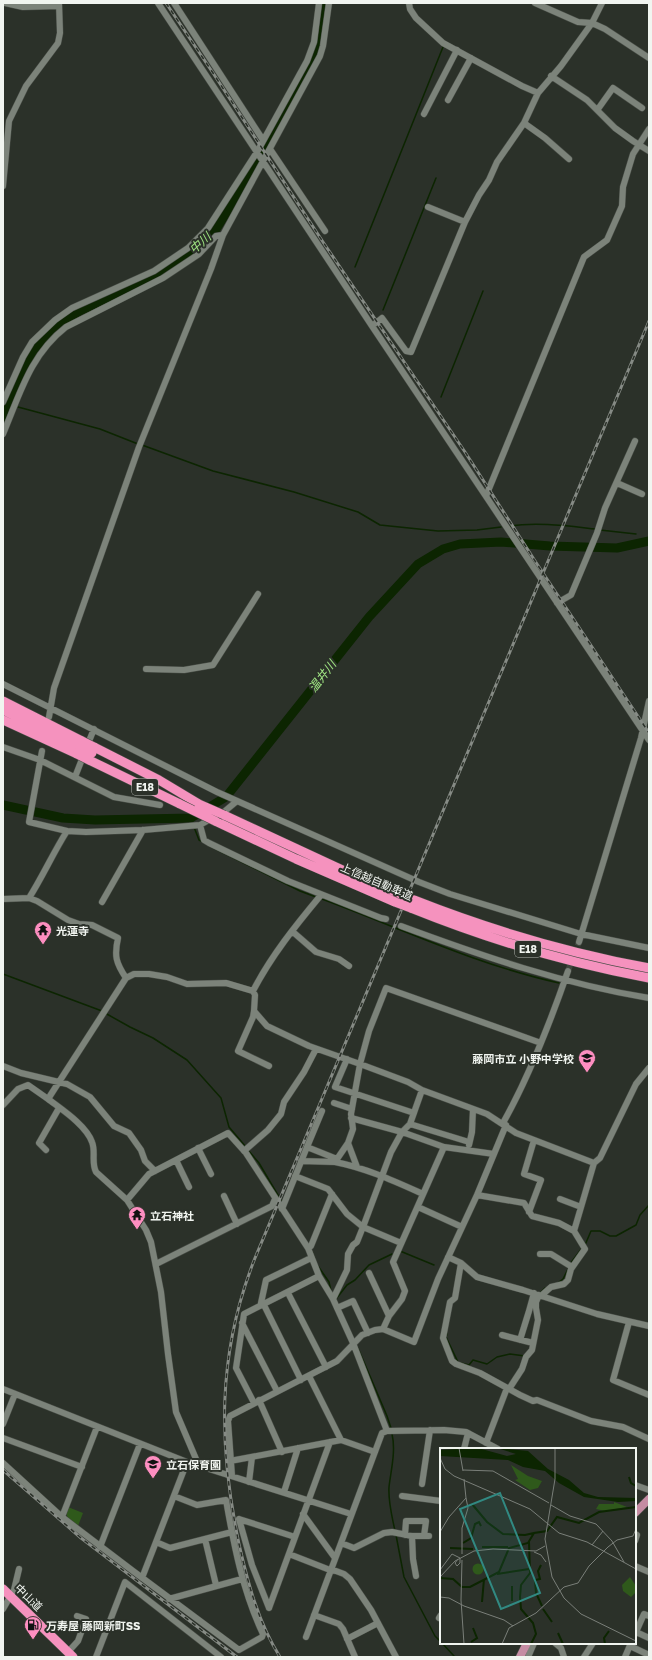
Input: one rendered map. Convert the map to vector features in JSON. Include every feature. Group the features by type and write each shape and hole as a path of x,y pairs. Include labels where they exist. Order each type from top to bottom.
{"highway":[{"path":"3,701 79,750"},
{"path":"3,710 91,756"},
{"path":"3,720 79,750"},
{"path":"3,725 79,750"},
{"name":"上信越自動車道","path":"91,756 110,770 303,862 412,904 476,932 547,955 590,966 649,978"},
{"name":"上信越自動車道","path":"91,756 335,866 396,898"},
{"name":"上信越自動車道","path":"412,904 550,946 649,968"},
{"name":"中山道","path":"3,1589 70,1654"}],"main road":[{"path":"636,1512 649,1499"},
{"path":"520,1657 526,1644"}],"street":[{"path":"3,186 6,120 26,86 58,42 60,33 59,5 23,7 5,3"},
{"path":"158,3 649,740"},
{"path":"174,3 263,140"},
{"path":"3,402 23,357 32,342 55,320 72,308 154,271 188,248 208,228 257,152 307,61 314,42 319,3"},
{"path":"49,717 54,688 140,445 211,269 223,234 320,56 330,3"},
{"path":"409,3 410,10 416,18 443,43 522,86 538,93"},
{"path":"535,3 578,22 592,23 605,29 649,58"},
{"path":"372,326 382,318 406,352 411,352 465,222 479,195 489,180 496,162 524,123 538,93 592,23 602,3"},
{"path":"424,114 457,50"},
{"path":"448,100 471,58"},
{"path":"551,76 587,100 615,128 649,151"},
{"path":"598,110 613,88 642,108"},
{"path":"524,123 545,138 569,159"},
{"path":"486,496 584,257 606,240 622,206 623,187 633,154 649,129"},
{"path":"270,149 325,231"},
{"path":"428,207 465,222"},
{"path":"3,434 34,362 51,337 66,327 163,278 199,254 216,236 223,234"},
{"path":"41,333 51,337"},
{"path":"557,603 571,595 635,441"},
{"path":"617,483 642,494"},
{"path":"146,669 184,670 213,665 258,594"},
{"path":"3,684 218,793 431,887 581,934 649,948"},
{"path":"578,942 643,730 649,701"},
{"path":"75,777 94,729"},
{"path":"3,747 40,760 114,797 160,804"},
{"path":"42,751 29,822 67,831 86,832 143,830 200,825 225,811 236,801"},
{"path":"200,825 204,840 208,843 288,881 386,919"},
{"path":"102,902 143,830"},
{"path":"29,898 40,882 67,831"},
{"path":"269,1066 238,1052 253,1017 255,995 253,991 264,971 321,895"},
{"path":"3,899 29,898 37,901 68,920 92,925 118,938 115,949 115,959 126,978"},
{"path":"401,926 493,960 588,986 649,998"},
{"path":"293,932 316,952 339,959 349,966"},
{"path":"232,1476 230,1461 229,1418 277,1391 337,1361 362,1335 383,1329 414,1342 438,1279 477,1195 494,1154 504,1124 522,1090 542,1043 568,971"},
{"path":"48,1099 126,978 134,974 149,974 167,977 187,984 226,983 253,991"},
{"path":"336,1160 348,1143 353,1129 351,1118 360,1064 370,1031 386,988 542,1043"},
{"path":"254,1011 267,1026 316,1049 408,1082 422,1090 487,1114 516,1133 594,1163"},
{"path":"244,1151 268,1130 281,1114 284,1102 304,1072 316,1049"},
{"path":"347,1059 335,1087 414,1113"},
{"path":"3,1066 67,1084 90,1097 114,1126 128,1133 141,1150 144,1161 154,1171"},
{"path":"574,1230 594,1163 600,1158 636,1084 649,1068"},
{"path":"3,1104 18,1089 28,1085 59,1108 87,1133 92,1141 94,1150 94,1167 96,1172 127,1200 146,1230 151,1242 156,1264 176,1412 198,1466"},
{"path":"333,1299 347,1270 348,1254 353,1245 357,1242 391,1152 402,1132 410,1124 422,1090"},
{"path":"334,1103 352,1109"},
{"path":"46,1150 39,1143 59,1108"},
{"path":"469,1150 469,1142 472,1132 473,1109"},
{"path":"282,1209 322,1112"},
{"path":"351,1118 402,1132 444,1147 494,1154"},
{"path":"410,1124 469,1142"},
{"path":"127,1200 149,1174 228,1133 244,1151 308,1248 319,1276 333,1299 353,1343 387,1431"},
{"path":"529,1212 541,1180 524,1174 534,1140"},
{"path":"348,1143 357,1167"},
{"path":"307,1147 336,1160 383,1176 423,1194"},
{"path":"383,1329 389,1316 402,1299 405,1291 393,1262 444,1147"},
{"path":"198,1148 211,1174"},
{"path":"176,1160 189,1187"},
{"path":"301,1161 336,1160"},
{"path":"295,1176 328,1189 347,1214 363,1227 401,1243"},
{"path":"308,1248 312,1246 332,1194"},
{"path":"477,1195 524,1203 532,1216 559,1223 574,1230 585,1249 572,1267 568,1280 564,1284 551,1287 538,1294 520,1340"},
{"path":"224,1196 237,1224"},
{"path":"156,1264 272,1206 275,1199"},
{"path":"560,1199 581,1207"},
{"path":"418,1207 462,1227"},
{"path":"540,1254 551,1254 572,1267"},
{"path":"448,1257 461,1263 477,1277 538,1294 597,1314 649,1326"},
{"path":"301,1380 264,1305 261,1303 266,1280 311,1258"},
{"path":"461,1263 455,1298 450,1302 443,1338 452,1361 456,1364 471,1368 533,1401 537,1400 591,1421 623,1427 649,1439"},
{"path":"368,1273 389,1316"},
{"path":"282,1452 257,1402 236,1368 242,1323 244,1314 319,1276"},
{"path":"288,1293 326,1367"},
{"path":"486,1442 508,1388 522,1369 526,1357 532,1350 538,1320 536,1302 538,1294"},
{"path":"337,1308 353,1301 368,1333"},
{"path":"629,1322 613,1380 649,1395"},
{"path":"242,1323 277,1391"},
{"path":"502,1336 533,1343"},
{"path":"309,1376 341,1440"},
{"path":"3,1389 198,1466 351,1514"},
{"path":"3,1424 15,1394"},
{"path":"62,1517 97,1427"},
{"path":"422,1484 430,1430"},
{"path":"306,1636 382,1433 387,1431 430,1430 468,1433 496,1448"},
{"path":"464,1448 468,1433"},
{"path":"3,1438 82,1466"},
{"path":"230,1461 341,1440 375,1452"},
{"path":"295,1537 239,1519 252,1565 269,1608 330,1442"},
{"path":"100,1547 140,1444"},
{"path":"284,1492 298,1448"},
{"path":"250,1482 252,1457"},
{"path":"142,1578 187,1462"},
{"path":"3,1463 62,1517 169,1599 239,1650 262,1637 263,1634 255,1618 242,1579 226,1500 197,1505 174,1496"},
{"path":"636,1485 649,1490"},
{"path":"402,1496 440,1501"},
{"path":"303,1514 335,1558"},
{"path":"340,1543 354,1548 384,1533 392,1532 405,1535 412,1536 427,1536 426,1521 406,1521 405,1535"},
{"path":"156,1542 170,1548 232,1532"},
{"path":"412,1536 413,1559 416,1576"},
{"path":"205,1539 216,1586"},
{"path":"289,1554 330,1570 340,1572 350,1579 371,1610 396,1657"},
{"path":"636,1566 649,1572"},
{"path":"3,1609 11,1596 19,1569"},
{"path":"169,1599 242,1579"},
{"path":"96,1657 125,1582 220,1657"},
{"path":"649,1616 644,1614 636,1629 649,1638"},
{"path":"314,1615 339,1624 343,1629 355,1657"},
{"path":"70,1654 78,1640 86,1619 77,1616"},
{"path":"347,1639 378,1623"},
{"path":"528,1657 534,1644"},
{"path":"556,1644 561,1648 564,1657"},
{"path":"584,1657 592,1644"},
{"path":"625,1657 630,1644 649,1656"}],"green space":[{"path":"68,1507 83,1513 78,1526 68,1519"}],"waterway":[{"name":"中川","path":"3,417 32,353 50,332 65,320 80,311 160,274 177,264 216,229 250,175 313,60 319,41 323,3"},
{"path":"355,267 443,47"},
{"path":"383,310 436,178"},
{"path":"441,397 483,291"},
{"name":"中川","path":"10,401 14,403"},
{"name":"中川","path":"6,402 13,405"},
{"path":"18,407 100,429 138,444"},
{"path":"142,445 213,471 294,492 358,512 380,525 438,531 477,530 501,527"},
{"path":"509,526 542,524 596,529"},
{"path":"600,530 636,534"},
{"name":"温井川","path":"3,805 63,818 95,820 191,818 226,797 369,617 418,564 443,549 460,544 501,542 550,546 617,548 649,541"},
{"name":"温井川","path":"191,818 193,823"},
{"path":"194,827 199,840 203,842"},
{"path":"209,846 300,891 316,897"},
{"path":"322,899 469,956 498,966 559,983"},
{"path":"3,974 102,1011"},
{"path":"105,1013 153,1038 187,1060 221,1098 229,1127 246,1147"},
{"path":"248,1150 259,1163 282,1202"},
{"path":"585,1245 591,1231 600,1231 610,1236 616,1236 636,1225 640,1215 649,1205"},
{"path":"570,1264 582,1248"},
{"path":"312,1251 315,1259"},
{"path":"400,1251 434,1265"},
{"path":"336,1299 347,1285 355,1280 369,1265 392,1254"},
{"path":"318,1266 329,1282 331,1291"},
{"path":"559,1282 563,1279 568,1269"},
{"path":"539,1294 545,1288"},
{"path":"447,1334 446,1337 458,1362"},
{"path":"358,1348 391,1428"},
{"path":"461,1363 469,1365 473,1360 487,1364 497,1357 510,1354 525,1356"},
{"path":"392,1434 393,1454 389,1498 395,1531"},
{"path":"396,1535 404,1577 435,1636 440,1641"},
{"path":"443,1644 454,1656"}],"tunnel":[{"path":"568,971 579,942"}],"railway":[{"path":"166,3 323,242 465,452 649,733"},
{"path":"280,1657 272,1644 250,1588 239,1544 227,1471 225,1400 228,1364 234,1329 243,1294 255,1258 649,321"},
{"path":"3,1470 81,1538 237,1657"}],"place":[{"name":"光蓮寺","path":"43,945"},
{"name":"藤岡市立 小野中学校","path":"587,1073"},
{"name":"立石神社","path":"137,1230"},
{"name":"立石保育園","path":"153,1479"},
{"name":"万寿屋 藤岡新町SS","path":"33,1640"}]}
